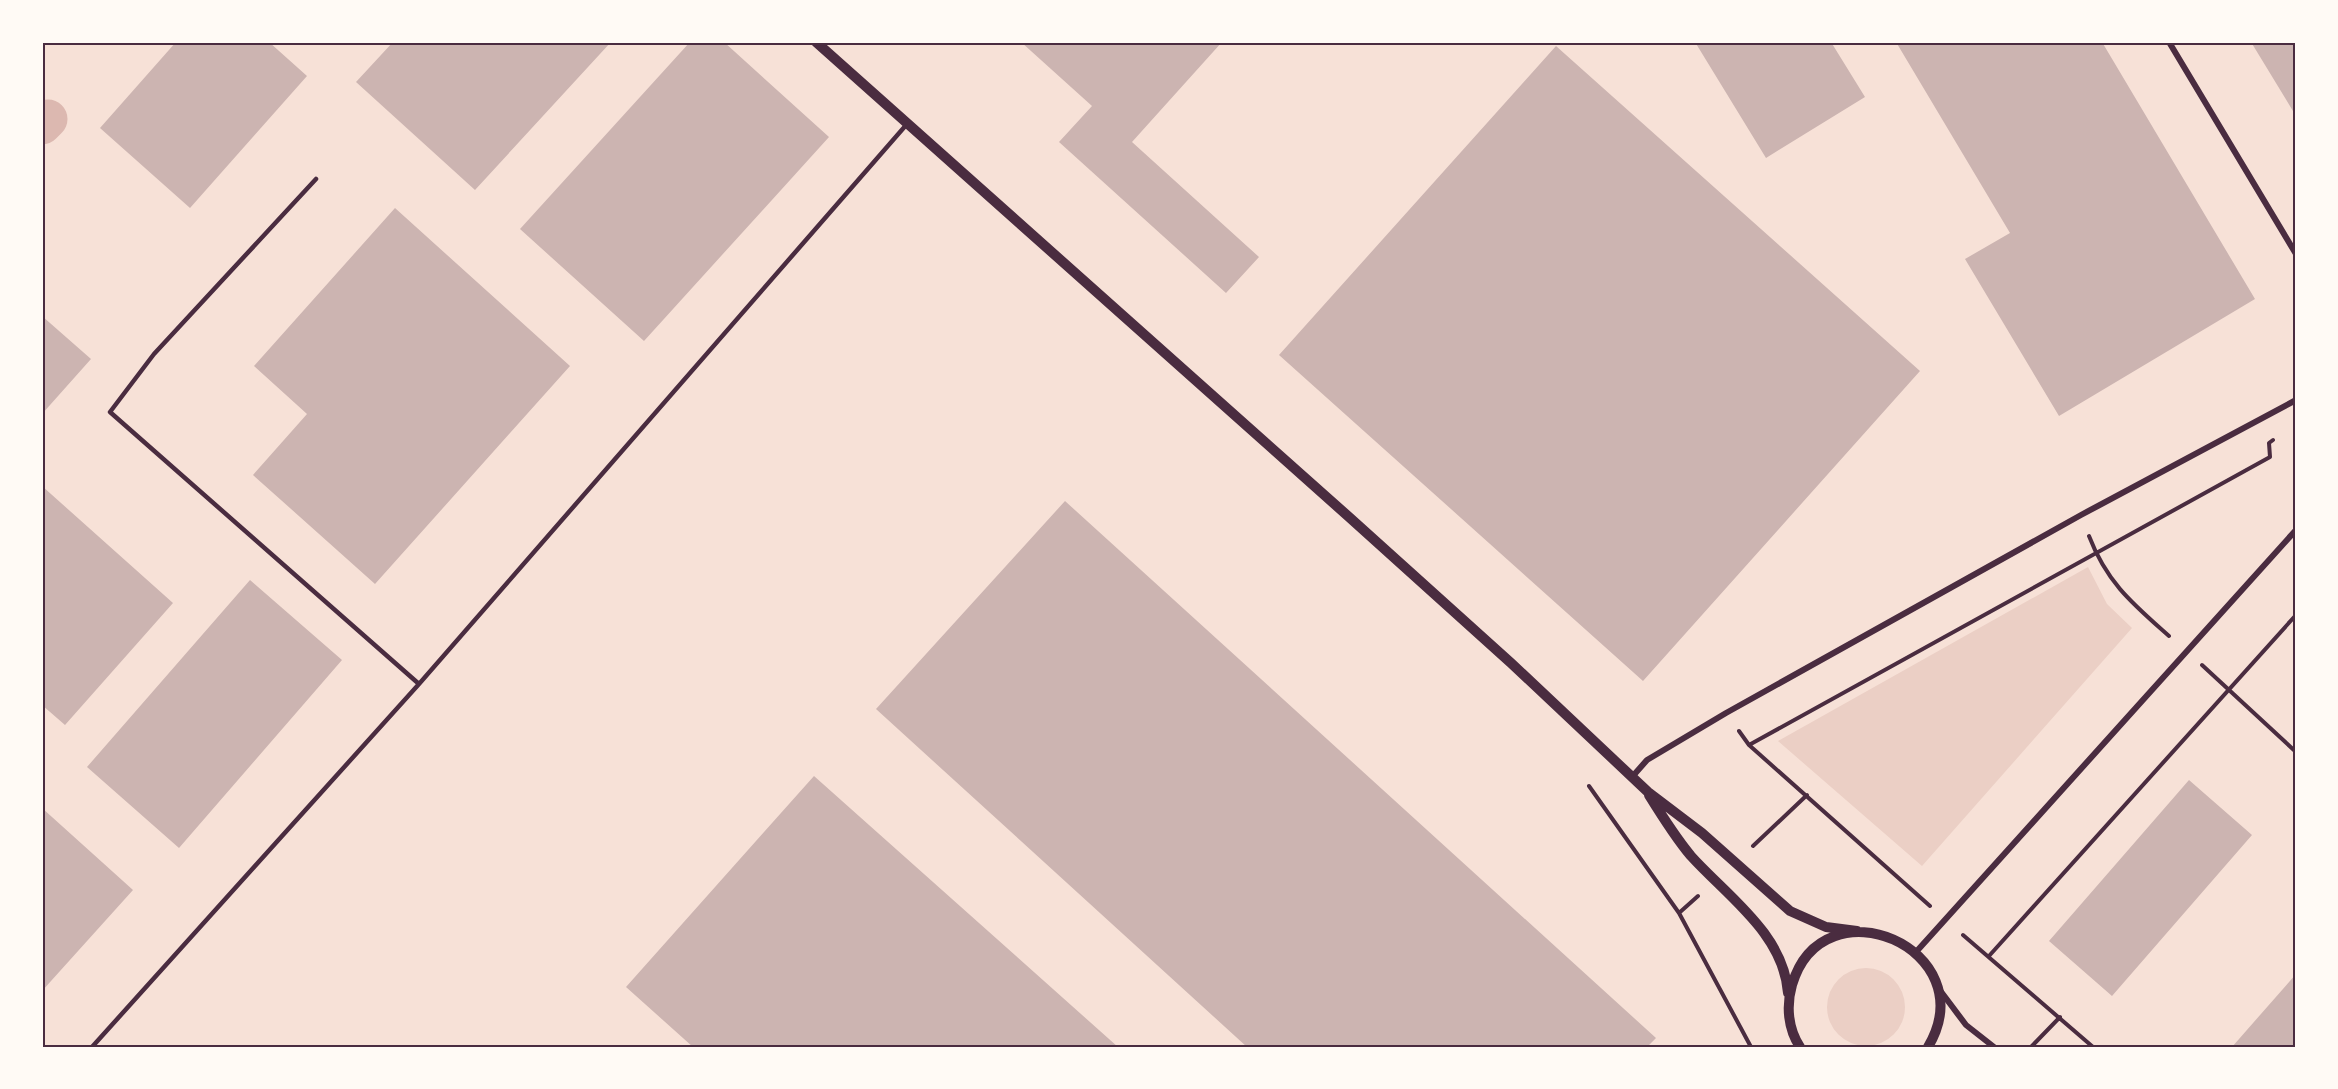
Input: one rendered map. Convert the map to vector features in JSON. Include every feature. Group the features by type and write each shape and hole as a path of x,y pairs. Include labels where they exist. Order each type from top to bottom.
{"street":[{"path":"816,42 1349,517 1648,792 1702,833 1790,911 1826,927 1892,937 1916,952 1929,969 1936,985 1966,1024 1994,1047"},
{"path":"2169,42 2296,254"},
{"path":"1632,777 1647,760 1726,713 2081,515 2296,400"},
{"path":"1916,952 2296,530"},
{"path":"1648,792 1680,842 1733,897 1771,944 1785,976 1792,1029 1800,1047"},
{"path":"1788,1001 1794,978 1811,952 1834,937 1857,932"},
{"path":"1928,1047 1940,1013 1936,985"}],"lane":[{"path":"92,1047 419,684 907,124"},
{"path":"316,179 154,354 110,412 419,684"}],"path":[{"path":"1749,745 2270,457 2269,442 2278,438"},
{"path":"1989,956 2296,615"},
{"path":"1726,713 1749,745 1944,920 2093,1047"},
{"path":"1589,786 1679,913 1750,1047"},
{"path":"1745,853 1807,795"},
{"path":"1679,913 1705,889"},
{"path":"2031,1047 2060,1017"}],"shaded area":[{"path":"2088,567 2107,604 2132,628 1922,866 1778,741"},
{"path":"1866,968 1881,971 1894,979 1902,992 1905,1007 1902,1022 1894,1035 1881,1043 1866,1046 1851,1043 1838,1035 1830,1022 1827,1007 1830,992 1838,979 1851,971"}],"building":[{"path":"176,42 269,42 307,76 190,208 100,128"},
{"path":"393,42 611,42 475,190 356,82"},
{"path":"690,42 724,42 829,137 644,341 520,229"},
{"path":"1021,42 1222,42 1132,142 1259,257 1226,293 1059,142 1092,106"},
{"path":"1695,42 1831,42 1865,97 1766,158"},
{"path":"1896,42 2102,42 2255,299 2059,416 1965,259 2010,233"},
{"path":"2251,42 2296,42 2296,116"},
{"path":"1556,46 1920,371 1643,681 1279,355"},
{"path":"395,208 570,366 375,584 253,475 307,414 254,366"},
{"path":"42,316 91,359 42,414"},
{"path":"42,486 173,603 65,725 42,705"},
{"path":"1065,501 1656,1038 1647,1047 1247,1047 876,709"},
{"path":"250,580 342,660 179,848 87,767"},
{"path":"814,776 1118,1047 693,1047 626,987"},
{"path":"2189,780 2252,835 2112,996 2049,941"},
{"path":"42,808 133,890 42,991"},
{"path":"2296,974 2296,1047 2232,1047"}],"waterway":[{"path":"42,125 48,119"}]}
